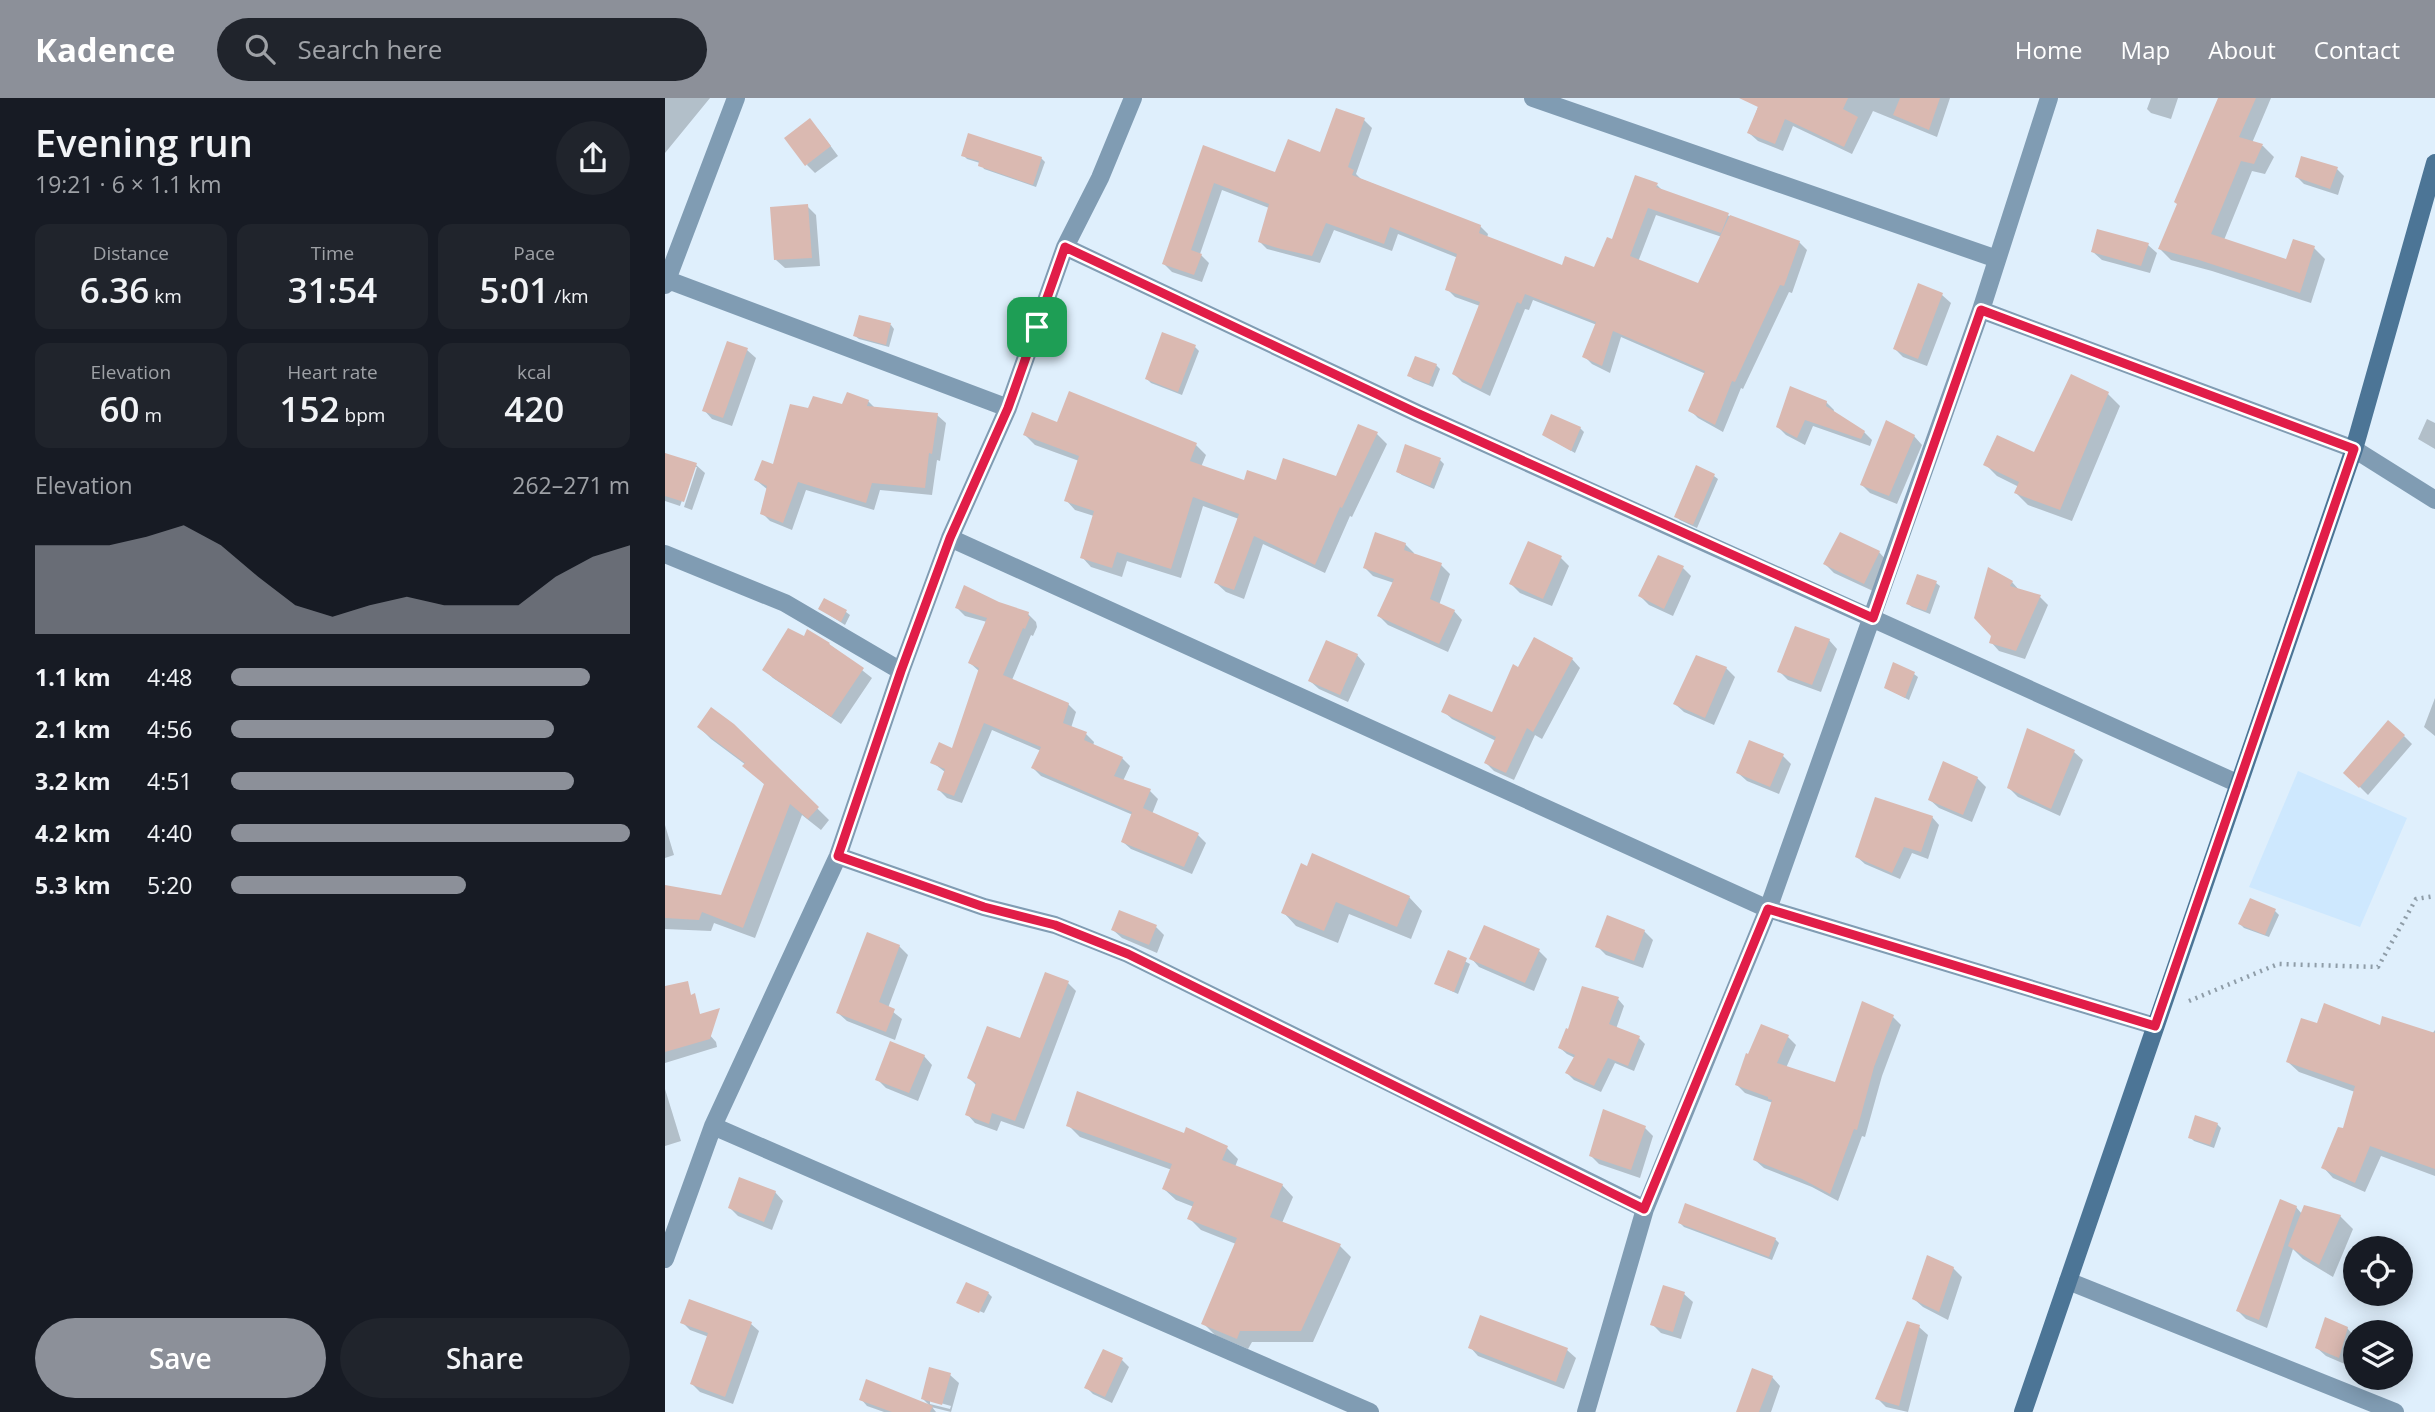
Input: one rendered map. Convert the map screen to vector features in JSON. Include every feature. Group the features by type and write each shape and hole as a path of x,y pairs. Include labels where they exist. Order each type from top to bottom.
{"street":[{"path":"736,98 666,281 1008,408"},
{"path":"665,1259 713,1126 838,856 950,538 1008,408 1065,247 1100,178 1133,98"},
{"path":"1533,98 1997,259"},
{"path":"1585,1412 1644,1209 1768,909 1981,310 2049,98"},
{"path":"2023,1412 2354,449 2435,163"},
{"path":"1065,247 1417,413 2239,784"},
{"path":"1981,310 2354,449 2435,500"},
{"path":"950,538 1768,909 2155,1026"},
{"path":"665,554 785,603 901,671"},
{"path":"838,856 984,907 1055,925 1128,954 1644,1209"},
{"path":"713,1126 1370,1412"},
{"path":"2068,1281 2395,1412"}],"path":[{"path":"2155,1026 2179,1005 2278,964 2378,967 2416,899 2435,896"}],"shaded area":[{"path":"2298,771 2407,818 2360,927 2249,887"}],"building":[{"path":"1739,98 1848,98 1843,109 1858,117 1844,147 1785,119 1775,144 1747,133 1758,107"},
{"path":"1900,98 1940,98 1929,130 1893,115"},
{"path":"2218,98 2256,98 2239,137 2263,144 2254,164 2241,161 2211,234 2286,259 2293,239 2315,246 2300,293 2158,249 2177,204 2174,202"},
{"path":"1336,108 1365,118 1348,167 1354,170 1352,175 1481,225 1479,233 1562,265 1565,256 1594,267 1607,237 1612,239 1635,175 1658,183 1656,187 1729,213 1721,233 1648,208 1630,256 1698,283 1730,215 1800,241 1784,286 1780,285 1735,382 1732,381 1715,425 1688,411 1705,371 1613,331 1602,366 1582,357 1596,322 1525,294 1521,304 1517,302 1481,389 1452,374 1480,302 1445,290 1457,254 1390,227 1384,244 1326,223 1312,256 1281,249 1258,242 1269,204 1214,183 1191,250 1202,254 1194,275 1162,264 1203,145 1275,172 1288,139 1320,152"},
{"path":"810,118 831,146 805,166 784,138"},
{"path":"968,133 1042,157 1033,185 978,166 979,161 961,156"},
{"path":"2301,156 2338,167 2330,189 2295,177"},
{"path":"808,204 812,258 774,260 770,207"},
{"path":"2097,229 2149,243 2141,266 2091,252"},
{"path":"1918,283 1943,293 1918,359 1893,349"},
{"path":"859,315 891,323 886,345 853,336"},
{"path":"1162,332 1196,345 1178,392 1145,379"},
{"path":"727,341 748,348 723,418 702,411"},
{"path":"1415,356 1437,364 1429,384 1407,376"},
{"path":"2071,374 2109,392 2060,510 2014,493 2019,482 1983,465 1997,435 2034,452"},
{"path":"1790,386 1827,401 1826,406 1865,431 1861,439 1805,420 1797,438 1776,427"},
{"path":"1069,391 1197,443 1190,461 1244,480 1247,470 1276,480 1283,458 1336,476 1358,424 1378,432 1342,508 1340,507 1315,565 1254,536 1234,590 1214,583 1239,514 1193,497 1171,569 1117,552 1112,568 1080,558 1094,511 1064,501 1079,456 1023,435 1032,412 1057,422"},
{"path":"847,392 869,400 867,406 938,413 925,488 872,483 866,503 798,482 783,523 760,514 767,486 754,480 762,460 773,464 790,404 808,408 813,396 842,404"},
{"path":"1551,414 1581,427 1571,451 1542,435"},
{"path":"1886,420 1915,435 1889,496 1860,485"},
{"path":"1405,444 1441,458 1430,486 1396,472"},
{"path":"665,453 697,463 684,502 665,496"},
{"path":"1696,465 1715,474 1693,525 1674,517"},
{"path":"1375,532 1406,543 1404,550 1442,563 1430,599 1455,610 1439,644 1377,616 1394,579 1363,568"},
{"path":"1840,532 1880,551 1864,584 1823,564"},
{"path":"1528,541 1562,556 1543,599 1509,584"},
{"path":"1658,555 1684,566 1664,609 1638,596"},
{"path":"1988,567 2013,581 2010,586 2041,595 2016,651 1989,643 1991,636 1974,618"},
{"path":"1917,574 1937,581 1926,611 1906,604"},
{"path":"964,585 999,602 1029,612 1030,617 1003,675 1069,703 1063,723 1087,732 1084,740 1123,757 1114,776 1151,789 1143,808 1199,833 1184,867 1121,842 1132,812 1031,768 1041,747 984,723 954,796 937,790 945,769 930,763 939,742 952,748 979,668 968,663 987,618 955,608"},
{"path":"824,598 847,610 841,622 818,609"},
{"path":"1795,626 1830,639 1812,685 1777,672"},
{"path":"788,628 804,636 807,629 864,668 831,717 762,670"},
{"path":"1534,637 1573,658 1533,732 1527,728 1506,773 1484,763 1496,737 1441,712 1449,694 1492,712 1513,664 1518,667"},
{"path":"1326,640 1358,654 1340,695 1308,681"},
{"path":"1696,655 1727,667 1705,718 1673,704"},
{"path":"1893,662 1915,672 1905,698 1884,688"},
{"path":"711,707 734,724 819,807 808,819 790,804 743,928 702,912 699,920 665,918 665,885 721,895 764,784 742,766 745,763 697,727"},
{"path":"2388,720 2405,735 2359,788 2343,773"},
{"path":"2027,728 2075,750 2051,809 2007,788"},
{"path":"1749,740 1784,754 1770,787 1736,773"},
{"path":"1943,761 1978,777 1963,815 1928,800"},
{"path":"1875,797 1933,816 1921,852 1904,847 1892,873 1855,857"},
{"path":"1312,853 1410,896 1397,927 1336,902 1324,931 1281,913 1301,863 1307,866"},
{"path":"2250,898 2276,909 2265,935 2238,924"},
{"path":"1119,910 1157,925 1149,945 1111,930"},
{"path":"1607,915 1645,930 1634,961 1595,947"},
{"path":"1484,925 1540,949 1525,983 1469,959"},
{"path":"867,932 900,945 879,1002 895,1009 886,1032 836,1013"},
{"path":"1448,950 1467,958 1454,992 1434,984"},
{"path":"1045,972 1069,981 1015,1121 992,1113 989,1124 965,1115 976,1083 967,1078 987,1026 1020,1038"},
{"path":"688,981 691,995 695,993 700,1014 720,1008 710,1039 665,1052 665,986"},
{"path":"1582,986 1619,997 1609,1024 1640,1036 1628,1066 1608,1058 1594,1086 1565,1073 1575,1055 1558,1048 1566,1028 1568,1029"},
{"path":"1862,1001 1894,1015 1874,1067 1857,1130 1854,1129 1830,1194 1802,1179 1753,1160 1772,1100 1735,1085 1746,1053 1748,1054 1761,1024 1789,1035 1777,1063 1835,1082"},
{"path":"2324,1003 2380,1025 2382,1016 2435,1033 2435,1169 2370,1146 2355,1183 2321,1168 2338,1127 2343,1128 2355,1086 2286,1062 2301,1018 2317,1023"},
{"path":"890,1041 925,1055 909,1093 875,1080"},
{"path":"1077,1091 1184,1133 1186,1127 1228,1146 1222,1160 1283,1184 1270,1217 1341,1244 1301,1331 1240,1331 1237,1339 1201,1324 1237,1238 1187,1219 1194,1202 1162,1189 1172,1164 1066,1126"},
{"path":"1603,1109 1646,1126 1631,1170 1589,1156"},
{"path":"2195,1115 2218,1123 2210,1145 2188,1138"},
{"path":"739,1177 776,1191 764,1222 728,1208"},
{"path":"2280,1199 2297,1206 2259,1320 2236,1311"},
{"path":"1685,1203 1776,1238 1769,1257 1678,1223"},
{"path":"2304,1205 2341,1215 2319,1265 2288,1246"},
{"path":"1927,1255 1954,1267 1939,1312 1912,1299"},
{"path":"966,1282 989,1292 979,1313 956,1303"},
{"path":"1663,1285 1685,1292 1673,1332 1650,1325"},
{"path":"689,1299 752,1322 725,1397 690,1384 708,1333 680,1323"},
{"path":"1480,1315 1568,1348 1556,1382 1468,1348"},
{"path":"2325,1317 2343,1325 2343,1344 2339,1358 2315,1348"},
{"path":"1907,1321 1920,1325 1899,1406 1875,1399"},
{"path":"1103,1349 1123,1358 1105,1397 1084,1388"},
{"path":"929,1367 951,1373 942,1405 921,1399"},
{"path":"1752,1368 1773,1376 1759,1412 1736,1412"},
{"path":"866,1379 933,1406 930,1412 892,1412 859,1400"}],"route":[{"path":"1065,247 1417,413 1873,618 1981,310 2354,449 2155,1026 1768,909 1644,1209 1128,954 1055,925 984,907 838,856 950,538 1008,408 1037,327 1065,247"}]}
